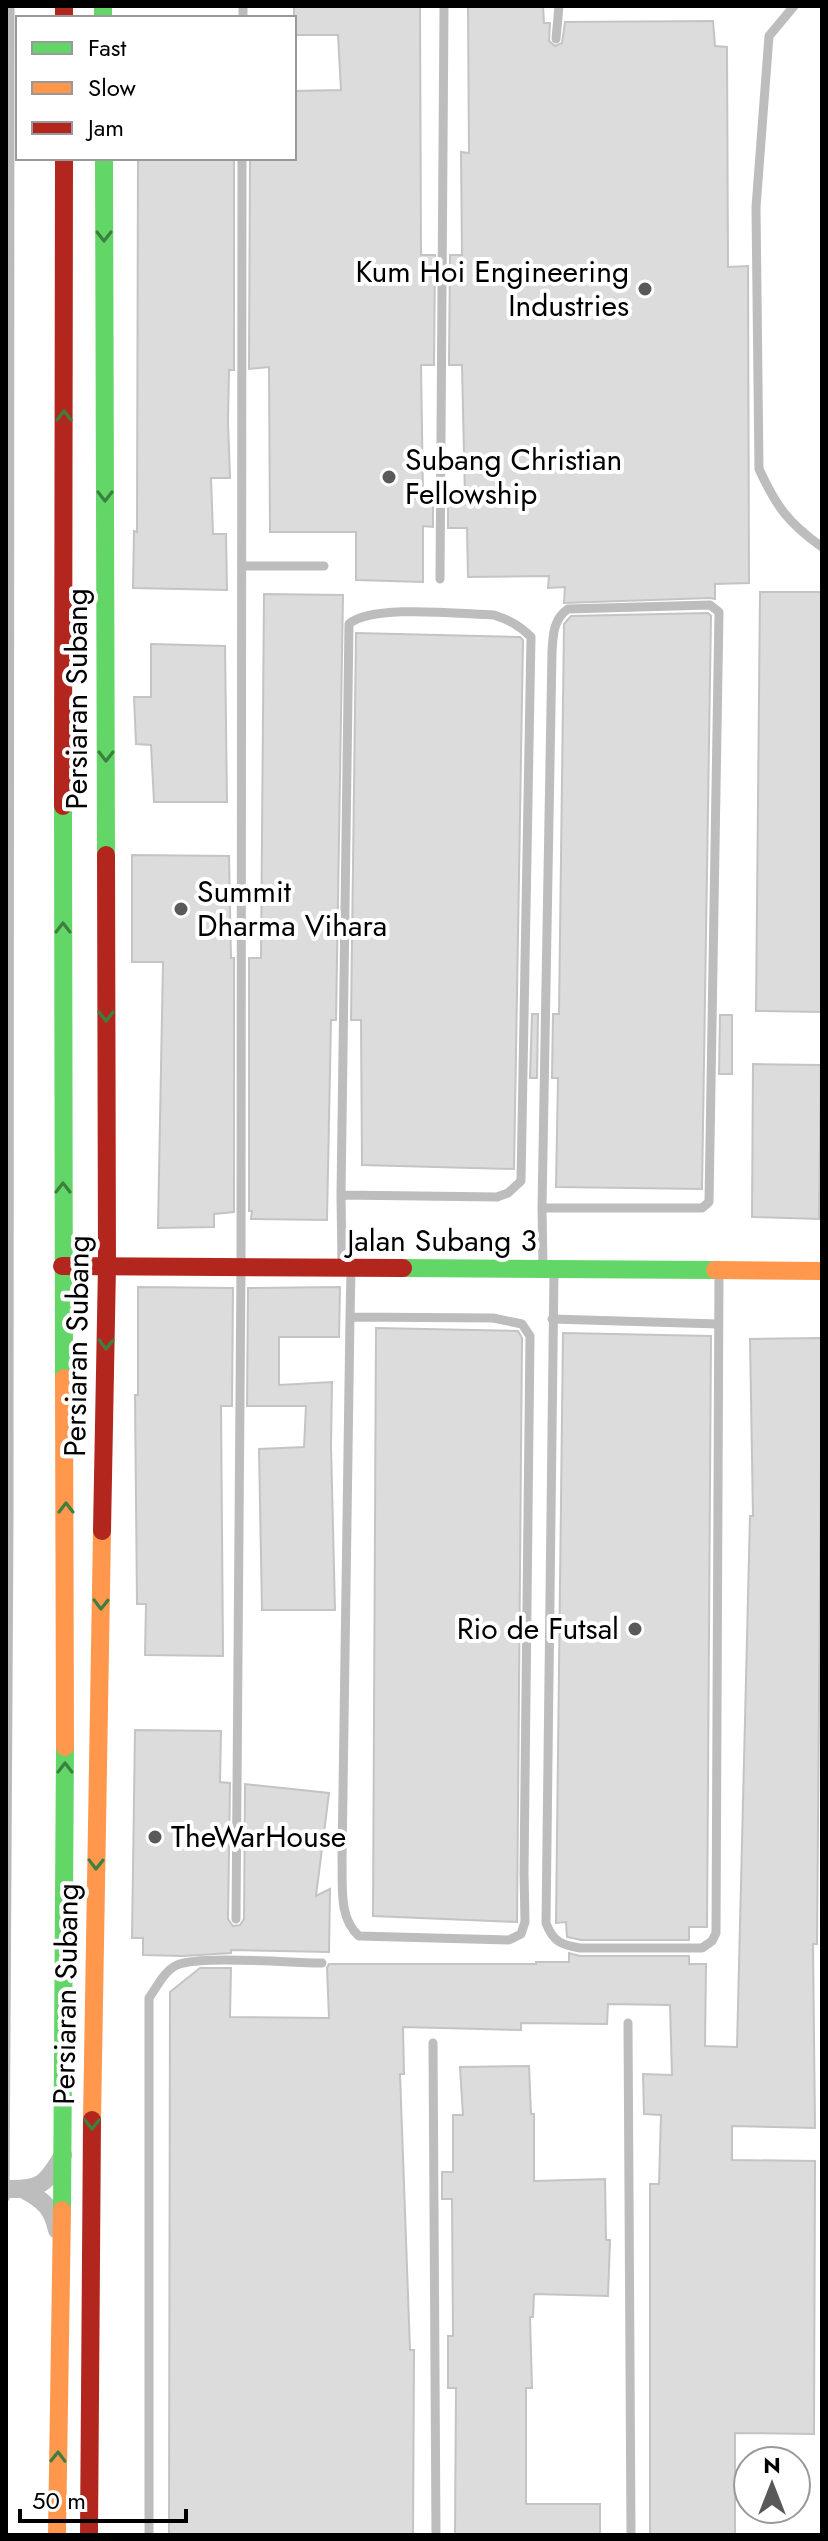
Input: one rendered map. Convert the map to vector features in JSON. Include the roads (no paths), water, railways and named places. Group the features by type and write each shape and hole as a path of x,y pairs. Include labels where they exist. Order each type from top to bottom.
{"street":[{"name":"Persiaran Subang","path":"57,2535 63,2154 66,1494 62,1266 64,160"},
{"name":"Persiaran Subang","path":"89,2535 89,2276 107,1266 104,160"},
{"name":"Jalan Subang 3","path":"62,1266 822,1271"},
{"path":"14,2189 45,2182 63,2154"},
{"path":"14,2189 43,2200 54,2213 61,2249"}],"lane":[{"path":"440,579 444,6"},
{"path":"556,39 559,6"},
{"path":"794,6 769,36 756,207 759,469 772,497 797,530 822,547"},
{"path":"236,1919 241,1267 242,160"},
{"path":"242,566 324,566"},
{"path":"542,1208 702,1208 709,1202 719,612 710,605 568,609 561,614 554,628 542,1208 552,1319 546,1923 549,1933 561,1944 580,1948 702,1948 712,1941 716,1933 719,1271"},
{"path":"341,1195 497,1197 508,1193 521,1181 531,637 509,620 494,615 386,612 363,615 349,624 341,1195 350,1317 342,1859 344,1913 349,1928 359,1936 509,1940 521,1934 525,1922 530,1336 522,1324 493,1318 350,1317"},
{"path":"552,1319 718,1324"},
{"path":"149,2535 149,1998 164,1975 178,1965 201,1961 322,1963"},
{"path":"628,2023 631,2535"},
{"path":"433,2043 436,2535"}],"waterway":[{"path":"6,2198 10,1521 11,6"}],"place":[{"name":"Kum Hoi Engineering Industries","path":"645,289"},
{"name":"Subang Christian Fellowship","path":"389,477"},
{"name":"Summit Dharma Vihara","path":"181,909"},
{"name":"Rio de Futsal","path":"635,1629"},
{"name":"TheWarHouse","path":"155,1837"}]}
